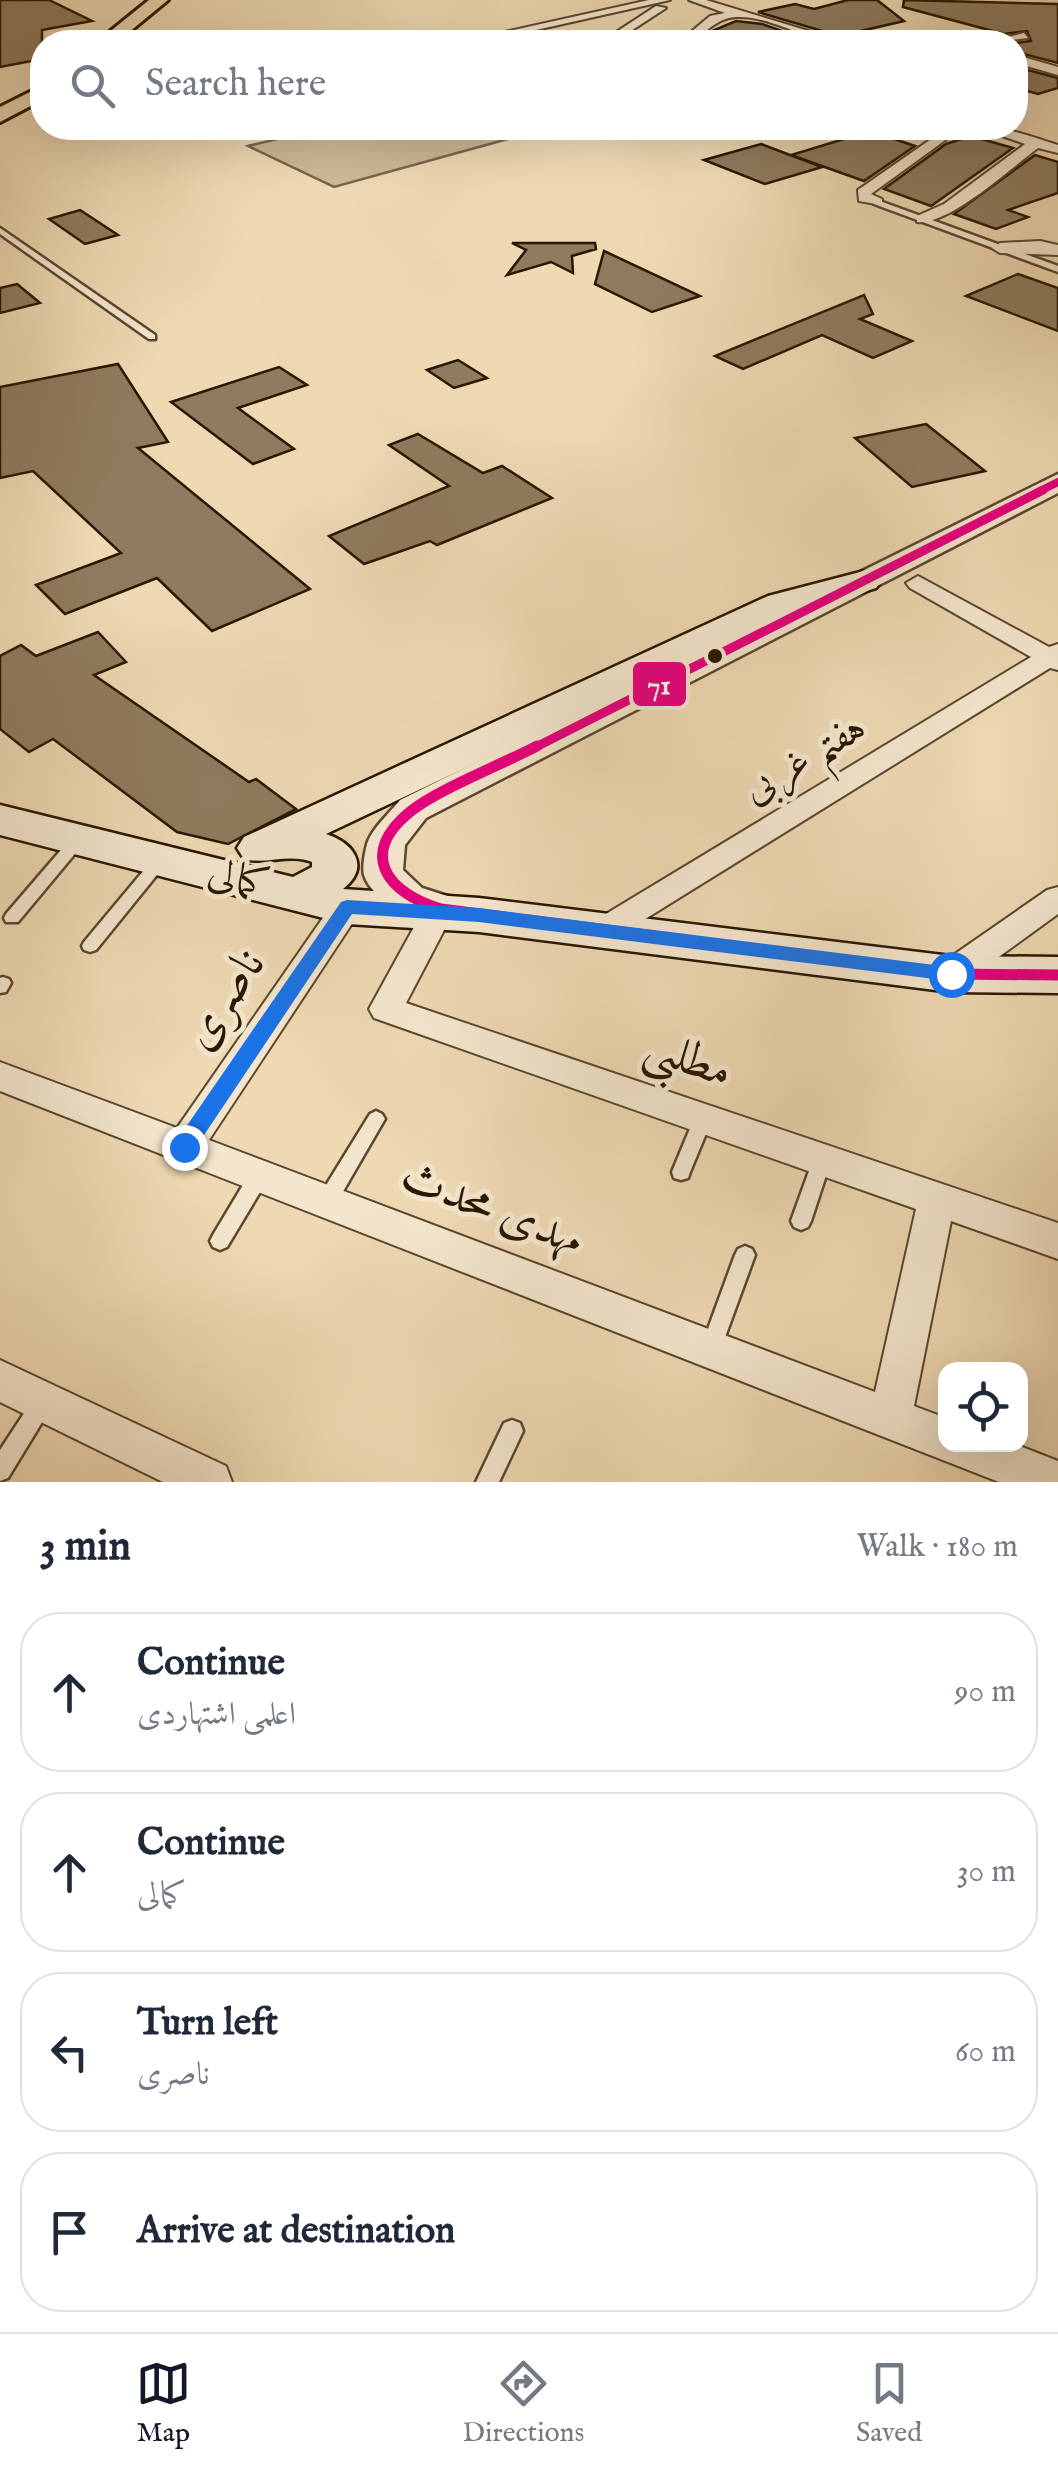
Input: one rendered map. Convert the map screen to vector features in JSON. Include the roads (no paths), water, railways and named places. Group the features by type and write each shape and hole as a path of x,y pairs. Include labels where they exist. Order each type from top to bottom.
{"main road":[{"path":"122,30 137,18 164,10"},
{"path":"144,30 164,10"},
{"path":"0,116 30,99"},
{"path":"0,130 30,116"},
{"path":"260,848 781,604 864,581"},
{"name":"کمالی","path":"0,793 178,845 228,851 295,842 317,845 334,856 334,873 316,887 292,894"},
{"name":"کمالی","path":"0,820 347,907 602,931 951,974 1058,975"}],"street":[{"path":"625,30 673,0"},
{"path":"522,30 673,0 734,14"},
{"path":"694,0 781,30"},
{"path":"700,30 714,18 734,14"},
{"path":"1028,61 1058,55"},
{"path":"1028,65 1058,71"},
{"path":"877,202 864,198 863,193 938,140"},
{"path":"1028,140 1058,149"},
{"path":"923,219 949,207 1037,142"},
{"path":"1058,229 1052,249 1058,267"},
{"path":"1000,248 1052,249"},
{"path":"457,915 422,904 394,888 383,874 386,842 413,809 1058,482"},
{"path":"918,582 1055,657"},
{"name":"هفتم غربی","path":"602,931 1055,657"},
{"path":"951,974 1058,898"},
{"name":"ناصری","path":"184,1147 347,907"},
{"name":"مطلبی","path":"457,915 386,1009 1058,1241"},
{"name":"مهدی محدث","path":"0,1076 938,1437"},
{"path":"890,1418 936,1198"},
{"path":"0,1380 210,1482"},
{"path":"976,1452 1041,1480"}],"lane":[{"path":"877,202 1058,267"},
{"path":"0,230 152,338"},
{"path":"12,918 79,840"},
{"path":"90,946 161,860"},
{"path":"326,1202 376,1118"},
{"path":"682,1172 703,1118"},
{"path":"801,1221 822,1159"},
{"path":"220,1241 259,1175"},
{"path":"711,1349 745,1255"},
{"path":"0,1470 44,1401"},
{"path":"488,1482 512,1431"}]}
